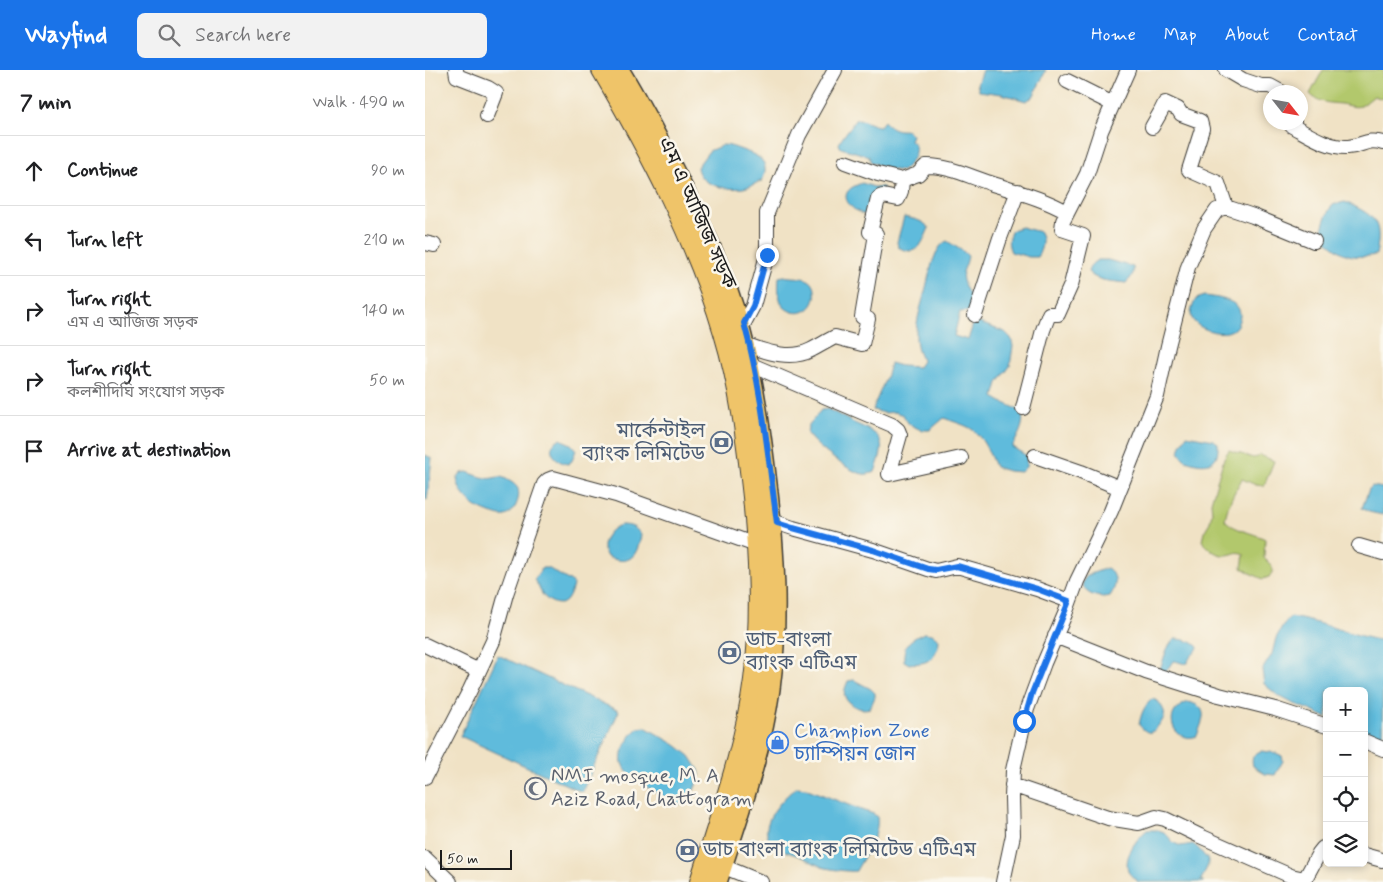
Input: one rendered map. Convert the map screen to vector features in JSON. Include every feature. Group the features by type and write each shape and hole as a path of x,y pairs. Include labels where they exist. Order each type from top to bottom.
{"highway":[{"path":"608,70 672,188 713,283 730,331 741,383 756,482 764,586 763,638 758,689 736,781 705,882"},
{"path":"618,70 633,94 680,184 724,280 752,381 760,431 772,534 774,639 769,690 759,742 722,877"}],"main road":[{"name":"এম এ আজিজ সড়ক","path":"601,70 631,121 666,190 707,285 723,334 735,383 751,493 758,587 758,631 753,681 742,738 699,882"},
{"name":"এম এ আজিজ সড়ক","path":"625,70 651,112 709,230 729,277 744,323 754,366 777,523 781,586 780,638 774,691 764,744 750,794 722,877"}],"street":[{"path":"456,70 457,76 496,93 487,116"},
{"path":"744,323 753,306 767,255 767,213 799,135 835,70"},
{"path":"1023,408 1043,330 1049,314 1058,314 1071,286 1083,236 1062,229 1063,221 1087,174 1101,131 1128,70"},
{"path":"1226,70 1243,80 1263,86"},
{"path":"1067,81 1113,104"},
{"path":"1152,127 1165,103 1178,109 1181,114 1200,121 1202,128 1189,170 1218,183 1226,207"},
{"path":"1299,130 1325,144 1348,147 1373,140 1383,144"},
{"path":"845,162 878,174 902,180 918,174 928,166 942,168 1018,191 1067,212"},
{"path":"750,346 763,351 784,355 805,353 835,337 863,344 869,319 862,316 876,234 870,232 878,199 883,196 898,199 902,180"},
{"path":"975,315 1000,238 1018,191"},
{"path":"1003,882 1013,835 1013,770 1027,709 1069,601 1106,522 1157,396 1188,267 1204,229 1217,210 1226,207 1314,241"},
{"path":"754,366 892,425 898,430 900,435 889,474 961,458"},
{"path":"1035,456 1120,488"},
{"path":"425,777 493,641 506,594 544,484 548,480 553,478 616,495 756,545"},
{"path":"777,523 873,550 928,569 936,570 957,566 1037,589 1069,601"},
{"path":"1359,546 1383,554"},
{"path":"1055,636 1145,672 1219,695 1275,708 1323,725"},
{"path":"425,645 479,671"},
{"path":"1368,743 1383,750"},
{"path":"1012,785 1108,818 1139,823 1156,817 1165,819 1262,864 1300,878 1306,877 1323,848"},
{"path":"1368,856 1383,861"},
{"path":"425,858 450,882"},
{"path":"722,877 761,882"}],"green space":[{"path":"1323,70 1383,70 1383,99 1374,96 1363,105 1356,107 1324,102 1317,99 1310,94"},
{"path":"1229,450 1253,458 1260,455 1274,461 1264,486 1242,479 1231,499 1225,520 1239,529 1265,539 1264,558 1271,565 1273,571 1269,577 1263,579 1242,568 1244,554 1238,552 1227,555 1218,554 1202,541 1204,532 1210,522 1211,502 1224,458"}],"water":[{"path":"982,70 1046,70 1033,97 1026,101 1002,94 979,91 977,84"},
{"path":"859,119 880,126 884,121 891,127 906,130 912,135 910,140 915,147 914,156 902,171 888,169 871,162 869,156 841,148 839,144 842,138 855,120"},
{"path":"723,145 748,152 762,160 765,169 762,181 746,187 729,188 708,183 703,179 697,167 709,151"},
{"path":"862,183 877,188 883,187 884,190 868,215 860,213 846,199 849,190"},
{"path":"1345,202 1363,211 1374,220 1378,234 1376,255 1348,255 1321,237 1322,228 1332,205"},
{"path":"904,217 921,222 929,228 918,248 910,251 898,247 897,242"},
{"path":"1021,227 1040,232 1042,245 1037,257 1029,257 1011,252 1009,238 1012,230"},
{"path":"947,241 968,256 962,276 968,292 975,301 972,311 960,312 954,336 968,340 974,321 1005,332 1011,338 1013,346 1010,366 998,383 994,397 1020,411 1022,416 1022,426 1012,447 1027,456 1026,467 1021,472 995,467 982,440 974,431 964,425 944,418 930,430 921,430 909,424 903,415 895,412 884,413 873,410 890,363 918,367 922,361 916,339 918,318 935,256 942,244"},
{"path":"1098,260 1108,260 1133,267 1132,276 1126,283 1096,278 1088,272 1091,265"},
{"path":"779,277 804,278 813,284 815,297 813,303 806,311 795,313 789,311 782,304 779,293"},
{"path":"1205,296 1225,300 1236,305 1240,316 1238,324 1234,329 1225,332 1213,332 1201,327 1192,319 1192,308 1196,299"},
{"path":"828,409 870,431 880,439 881,452 875,472 865,474 856,472 825,452 807,434 808,426 821,410"},
{"path":"1187,435 1213,440 1218,443 1214,460 1202,464 1184,459 1179,452"},
{"path":"560,439 571,444 576,450 572,461 568,464 559,461 553,454 552,446"},
{"path":"425,455 432,458 427,500 425,499"},
{"path":"467,472 488,478 502,477 514,484 519,495 517,504 512,512 509,515 499,516 484,511 468,500 458,484 457,478 461,473"},
{"path":"1372,486 1383,488 1383,515 1369,512 1362,508"},
{"path":"621,525 633,527 641,535 635,554 631,558 615,560 607,557 603,545 608,534 614,528"},
{"path":"542,568 548,568 573,583 570,594 563,603 553,603 542,594 534,580"},
{"path":"1107,568 1115,577 1115,585 1110,596 1097,596 1086,591 1082,583 1087,576"},
{"path":"1290,617 1383,641 1382,739 1368,736 1368,687 1323,687 1323,716 1277,695 1264,684 1262,670 1272,654 1276,638"},
{"path":"924,633 932,634 939,639 936,651 932,658 925,662 909,664 904,661 906,646 911,640"},
{"path":"1175,639 1190,642 1198,647 1188,663 1184,664 1173,661 1165,673 1160,669 1167,649"},
{"path":"498,655 619,711 582,792 460,736"},
{"path":"854,680 875,693 870,708 856,707 849,703 845,697 848,681"},
{"path":"1152,699 1158,701 1163,708 1164,717 1153,731 1149,732 1139,725 1143,711"},
{"path":"1189,702 1203,711 1203,716 1197,736 1189,737 1182,736 1176,732 1172,719 1174,712 1180,706"},
{"path":"645,727 676,745 690,756 699,770 700,775 686,803 679,804 673,802 640,783 624,768 621,758 626,744 638,728"},
{"path":"1261,751 1276,753 1282,756 1283,761 1275,775 1265,774 1253,766 1253,757"},
{"path":"797,787 805,788 874,814 877,817 874,838 856,871 822,867 781,849 773,844 768,837 767,830 773,813 778,805"},
{"path":"1147,830 1164,832 1174,843 1181,846 1193,844 1198,848 1208,860 1208,865 1201,880 1204,882 1138,882 1129,873 1127,861 1131,849"}],"place":[{"name":"মার্কেন্টাইল ব্যাংক লিমিটেড","path":"721,442"},
{"name":"ডাচ-বাংলা ব্যাংক এটিএম","path":"730,652"},
{"name":"Champion Zone চ্যাম্পিয়ন জোন","path":"778,743"},
{"name":"NMI mosque, M. A Aziz Road, Chattogram","path":"535,788"},
{"name":"ডাচ বাংলা ব্যাংক লিমিটেড এটিএম","path":"687,850"}],"route":[{"path":"767,255 753,306 744,323 760,397 777,523 896,557 928,569 943,570 957,566 1037,589 1069,601 1032,693 1024,721"}]}
